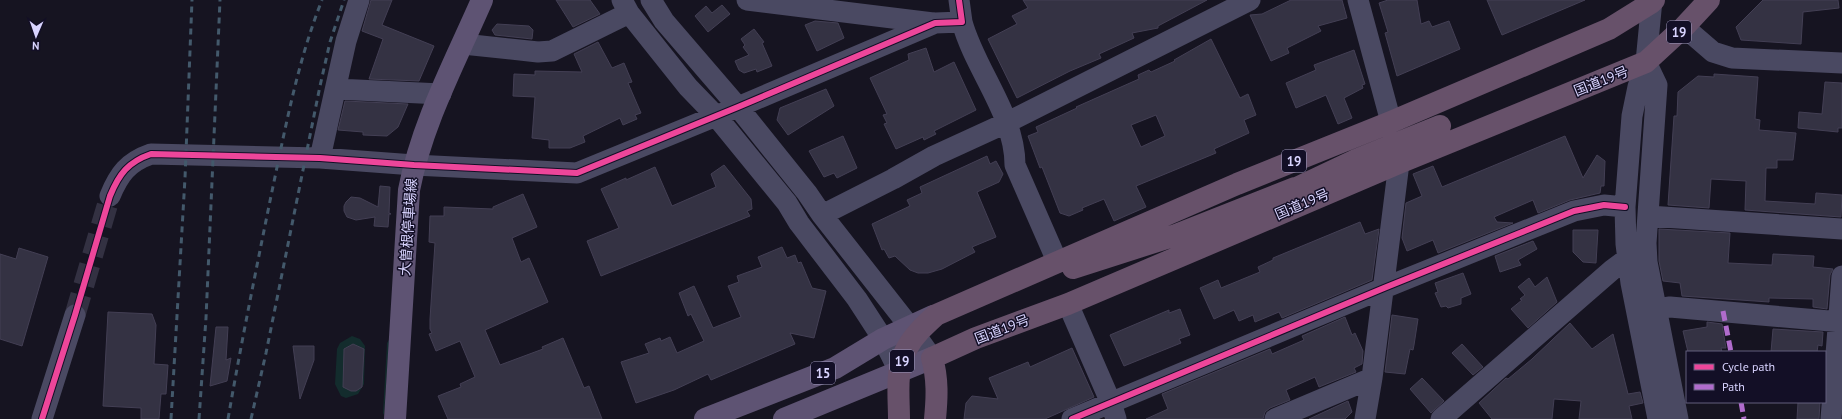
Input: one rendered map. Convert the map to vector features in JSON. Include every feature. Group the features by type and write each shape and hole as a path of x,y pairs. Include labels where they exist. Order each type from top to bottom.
{"highway":[{"name":"国道19号","path":"932,358 976,338 1068,304 1399,163 1646,62 1684,27 1709,0"},
{"name":"19","path":"899,419 899,371 906,349 913,331 936,315 1013,280 1237,184 1391,122 1609,29 1652,1"},
{"path":"1013,280 1054,275 1176,236 1295,188 1356,160 1440,126"},
{"path":"1227,236 1236,224 1295,188"},
{"path":"938,391 944,375 957,357 976,338"},
{"name":"19","path":"932,358 936,373 938,391 935,419"}],"main road":[{"name":"大曽根停車場線","path":"395,419 409,190 414,165 440,94 482,0"},
{"name":"15","path":"704,419 835,368 883,339 913,331"},
{"name":"15","path":"784,419 932,358"}],"street":[{"path":"320,158 346,41 359,0"},
{"path":"651,0 664,21 738,107 806,193 913,331 932,358"},
{"path":"747,0 936,23 962,22"},
{"path":"959,0 962,22 974,56 992,90 1006,124 1015,152 1015,164 1057,261"},
{"path":"822,215 893,179 934,156 1006,124 1250,0"},
{"path":"1358,0 1391,122"},
{"path":"1652,1 1646,62 1638,87 1632,116 1625,207 1631,283 1658,419"},
{"path":"463,44 538,52 552,50 626,6 688,86 716,116 787,203 799,223 858,299 883,339 899,371"},
{"path":"110,196 115,183 125,169 136,159 151,154 320,158 414,165 577,172 738,107 936,23"},
{"path":"1684,27 1713,52 1732,58 1842,63"},
{"path":"1646,62 1657,85 1646,243 1647,262 1678,419"},
{"path":"336,89 440,94"},
{"path":"1365,419 1384,288 1399,163"},
{"path":"1072,419 1113,411 1384,288 1574,211 1604,205 1625,207"},
{"path":"1648,216 1842,229"},
{"path":"1441,419 1612,270 1628,258"},
{"path":"1831,419 1840,322 1842,276"},
{"path":"1068,304 1113,411"},
{"path":"1656,309 1670,307 1840,322"},
{"path":"42,419 75,315"},
{"path":"1275,419 1372,378"}],"green space":[{"path":"352,336 360,339 365,346 364,384 358,394 346,398 341,396 335,384 337,349 340,343"},
{"path":"389,340 384,415 387,343"}],"building":[{"path":"371,0 392,0 382,25 434,46 419,81 369,79 383,39 362,31"},
{"path":"556,0 590,0 600,14 573,27"},
{"path":"1023,0 1207,0 1158,26 1158,28 1132,33 1134,38 1099,54 1101,58 1070,71 1017,98 988,39 1017,24 1012,16 1028,8"},
{"path":"1291,0 1342,0 1347,18 1318,26 1321,31 1287,48 1289,53 1271,61 1250,15 1262,14"},
{"path":"1388,0 1417,0 1421,24 1429,21 1432,27 1449,21 1460,49 1397,76 1385,33 1388,32 1379,3"},
{"path":"1487,0 1585,0 1502,35"},
{"path":"1763,0 1838,0 1839,8 1803,12 1801,44 1741,40 1736,27"},
{"path":"722,5 730,14 708,32 695,16 706,6 712,13"},
{"path":"815,21 838,23 844,38 817,51 805,25"},
{"path":"497,24 529,26 533,30 532,39 495,35 492,30"},
{"path":"754,29 764,42 762,43 772,66 757,72 756,69 744,73 739,70 735,61 749,55 743,47 745,45 741,39"},
{"path":"1211,39 1240,98 1248,94 1256,115 1244,120 1249,133 1214,149 1216,153 1136,186 1146,207 1114,221 1104,199 1082,208 1083,210 1069,216 1060,213 1028,136 1038,132 1036,127 1077,108 1076,107 1139,79 1138,75 1149,70 1151,72 1175,61 1174,60","holes":["1156,115 1165,136 1141,147 1131,125"]},
{"path":"598,42 612,68 624,63 632,82 628,83 641,113 635,115 637,119 623,125 620,118 583,136 585,142 570,148 549,148 549,140 532,138 535,97 513,96 514,74 535,75 535,71 582,72 574,54"},
{"path":"926,48 934,72 954,62 976,110 934,131 936,134 924,140 923,137 896,149 884,124 887,123 883,115 887,114 870,78 909,60 908,54"},
{"path":"1354,50 1365,84 1362,85 1363,88 1344,98 1352,118 1338,124 1326,95 1296,108 1286,83 1316,70 1314,65"},
{"path":"1714,74 1758,77 1755,119 1760,120 1759,130 1796,133 1793,160 1777,160 1777,168 1766,168 1765,201 1815,204 1816,193 1842,195 1841,217 1745,210 1746,181 1711,179 1709,208 1668,205 1674,116 1677,116 1678,92 1698,76 1714,77"},
{"path":"1825,82 1842,83 1842,128 1838,128 1838,132 1798,128 1799,112 1822,114"},
{"path":"826,89 834,106 788,135 777,120 780,108"},
{"path":"345,101 408,104 398,127 387,136 363,135 363,132 338,130"},
{"path":"843,136 857,168 837,178 834,173 824,177 809,151"},
{"path":"1565,136 1583,178 1597,155 1605,161 1604,186 1601,186 1600,193 1570,200 1538,213 1533,200 1494,217 1497,222 1513,223 1438,253 1433,240 1407,251 1402,238 1406,203 1422,196 1413,174 1433,166 1442,187"},
{"path":"987,156 990,164 996,161 1003,174 999,182 977,192 996,237 972,247 975,252 942,269 928,273 918,273 910,270 895,256 889,258 884,249 882,250 872,224 910,206 907,200 922,193 920,187"},
{"path":"724,165 751,199 752,209 747,211 750,216 601,276 587,241 619,228 601,189 655,167 672,206 716,187 711,174"},
{"path":"380,186 390,187 389,213 391,214 389,214 388,227 374,226 375,217 356,220 347,217 344,211 344,206 351,197 360,198 378,207"},
{"path":"523,194 537,227 512,238 521,262 529,258 548,302 485,330 500,365 543,349 542,347 563,338 584,388 589,386 602,419 448,419 438,396 461,387 460,384 475,377 460,341 436,351 429,334 432,333 430,329 430,319 435,243 429,242 430,216 444,216 444,207 493,209 493,207"},
{"path":"1360,222 1365,234 1379,229 1372,280 1282,318 1279,312 1255,322 1253,315 1239,321 1234,310 1214,319 1200,288 1218,280 1221,288 1260,272 1258,267 1273,260 1273,258"},
{"path":"1659,229 1730,233 1728,263 1772,265 1773,254 1814,256 1813,267 1833,269 1830,275 1827,309 1813,307 1813,299 1769,298 1769,302 1682,296 1680,283 1663,281 1659,261"},
{"path":"1573,230 1598,230 1596,263 1583,262 1573,252"},
{"path":"1533,241 1537,249 1518,260 1521,265 1500,272 1495,256"},
{"path":"782,247 787,258 795,255 798,263 801,262 812,288 826,291 814,338 790,333 795,344 711,380 708,374 674,390 636,403 621,362 649,353 645,344 660,338 661,341 670,337 677,353 704,341 691,314 688,316 679,293 694,286 713,328 741,317 728,286 739,282 737,276 762,267 758,257"},
{"path":"19,248 48,257 22,346 0,339 0,254 16,259"},
{"path":"1463,273 1471,294 1461,298 1461,304 1448,308 1446,306 1441,307 1435,293 1438,292 1435,283"},
{"path":"1547,277 1557,302 1528,328 1511,309 1522,300 1520,299 1525,295 1518,287 1529,278 1535,287"},
{"path":"1180,309 1190,335 1179,339 1181,343 1124,366 1110,335 1169,310 1169,313"},
{"path":"108,312 152,314 156,325 154,364 168,365 166,394 161,394 159,419 141,419 141,408 103,406"},
{"path":"1392,315 1418,319 1413,350 1410,349 1405,374 1385,372"},
{"path":"1345,317 1352,335 1355,333 1363,351 1362,364 1354,368 1356,372 1319,387 1315,377 1286,390 1290,400 1270,408 1265,412 1263,419 1146,419 1168,409 1162,394 1270,349 1272,354 1304,340 1302,336"},
{"path":"1707,322 1722,324 1726,348 1721,348 1722,351 1688,351 1683,331 1707,327"},
{"path":"1570,323 1592,349 1613,334 1628,394 1640,392 1643,403 1629,406 1632,419 1579,419 1581,401 1554,399 1552,419 1492,419 1479,403 1506,378 1508,379 1532,359"},
{"path":"216,327 228,327 226,360 231,358 227,381 210,386"},
{"path":"1773,329 1823,332 1822,346 1818,345 1817,351 1771,351"},
{"path":"353,344 364,349 362,387 356,391 351,391 343,387 344,349"},
{"path":"1462,344 1483,367 1473,375 1452,353"},
{"path":"293,346 314,346 314,360 300,399"},
{"path":"1072,348 1094,397 1045,419 964,419 966,403 972,396 998,399 989,378 1028,362 1030,367"},
{"path":"1422,378 1444,401 1431,413 1410,389"},
{"path":"1348,401 1352,412 1345,419 1309,419"},
{"path":"1798,403 1820,403 1819,419 1797,419"}],"tunnel":[{"path":"75,315 110,196"}],"railway":[{"path":"171,419 185,178 192,0"},
{"path":"199,419 206,318 220,0"},
{"path":"228,419 254,279 287,122 305,48 322,0"},
{"path":"251,419 266,353 320,86 330,42 344,0"}],"marked path":[{"path":"1723,311 1731,351"},
{"path":"1741,403 1744,419"}],"cycle path":[{"path":"42,419 75,315 110,196 117,181 125,170 143,157 151,154 320,158 414,165 577,173 738,107 935,23 962,22 959,0"},
{"path":"1072,419 1384,288 1574,211 1604,205 1625,207"}]}
